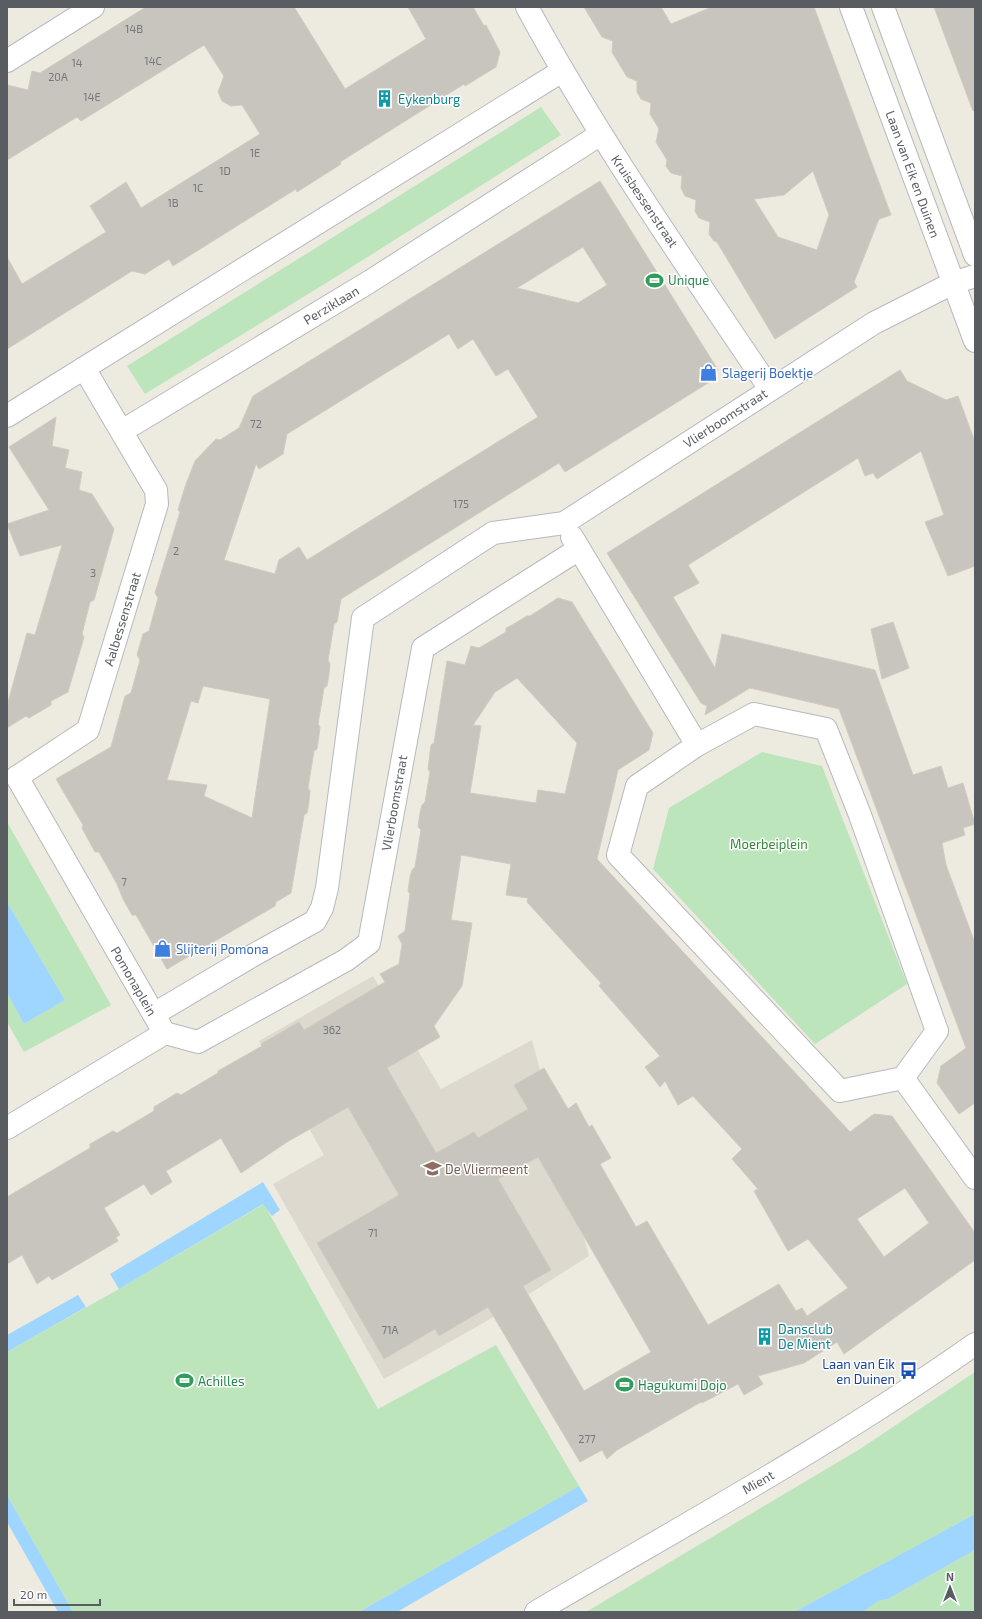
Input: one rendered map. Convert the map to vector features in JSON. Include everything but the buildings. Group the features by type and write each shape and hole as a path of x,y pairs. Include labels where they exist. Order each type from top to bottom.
{"street":[{"path":"7,61 93,7"},
{"name":"Kruisbessenstraat","path":"527,7 562,71 601,134 770,389"},
{"name":"Laan van Eik en Duinen","path":"851,7 975,341"},
{"path":"883,7 975,255"},
{"path":"7,416 562,71"},
{"name":"Perziklaan","path":"122,431 369,282 601,134"},
{"name":"Vlierboomstraat","path":"154,1014 257,953 315,921 322,908 327,888 363,618 493,533 564,523 874,323 953,283 975,276"},
{"path":"84,368 122,431"},
{"name":"Aalbessenstraat","path":"12,777 88,730 95,708 157,504 156,490 122,431"},
{"path":"564,523 697,745"},
{"name":"Vlierboomstraat","path":"165,1033 198,1042 346,960 369,943 423,648 579,549"},
{"path":"754,714 826,729 860,815 937,1031 903,1078 840,1091 618,855 637,786 697,745 754,714"},
{"name":"Pomonaplein","path":"12,777 165,1033"},
{"path":"7,1128 165,1033"},
{"path":"903,1078 975,1178"},
{"name":"Mient","path":"536,1612 855,1425 916,1386 975,1344"}],"shaded area":[{"name":"De Vliermeent","path":"373,976 441,1089 532,1040 589,1256 485,1322 384,1379 273,1184 324,1155 259,1041"}],"green space":[{"path":"541,107 561,135 339,275 145,394 127,366"},
{"name":"Moerbeiplein","path":"762,752 822,766 907,984 815,1044 653,869 669,808"},
{"path":"7,822 111,1005 24,1052 7,1022 7,993 24,1024 65,1000 7,902"},
{"name":"Achilles","path":"264,1204 378,1409 496,1345 579,1486 359,1612 73,1612 7,1495 7,1352 119,1289"},
{"path":"975,1372 975,1514 794,1612 586,1612 860,1449"},
{"path":"975,1550 975,1612 863,1612 878,1601 888,1599"}],"water":[{"path":"7,902 65,1000 24,1024 7,993"},
{"path":"263,1182 280,1210 272,1216 263,1204 119,1289 110,1274"},
{"path":"78,1295 86,1307 7,1352 7,1335"},
{"path":"579,1486 588,1501 397,1612 359,1612"},
{"path":"7,1495 73,1612 58,1612 7,1522"},
{"path":"975,1514 975,1550 888,1599 878,1601 863,1612 794,1612"}],"place":[{"name":"Eykenburg","path":"385,99"},
{"name":"Unique","path":"655,280"},
{"name":"Slagerij Boektje","path":"709,373"},
{"name":"Slijterij Pomona","path":"163,949"},
{"name":"De Vliermeent","path":"432,1169"},
{"name":"Dansclub De Mient","path":"765,1336"},
{"name":"Laan van Eik en Duinen","path":"908,1371"},
{"name":"Achilles","path":"185,1381"},
{"name":"Hagukumi Dojo","path":"625,1385"}]}
